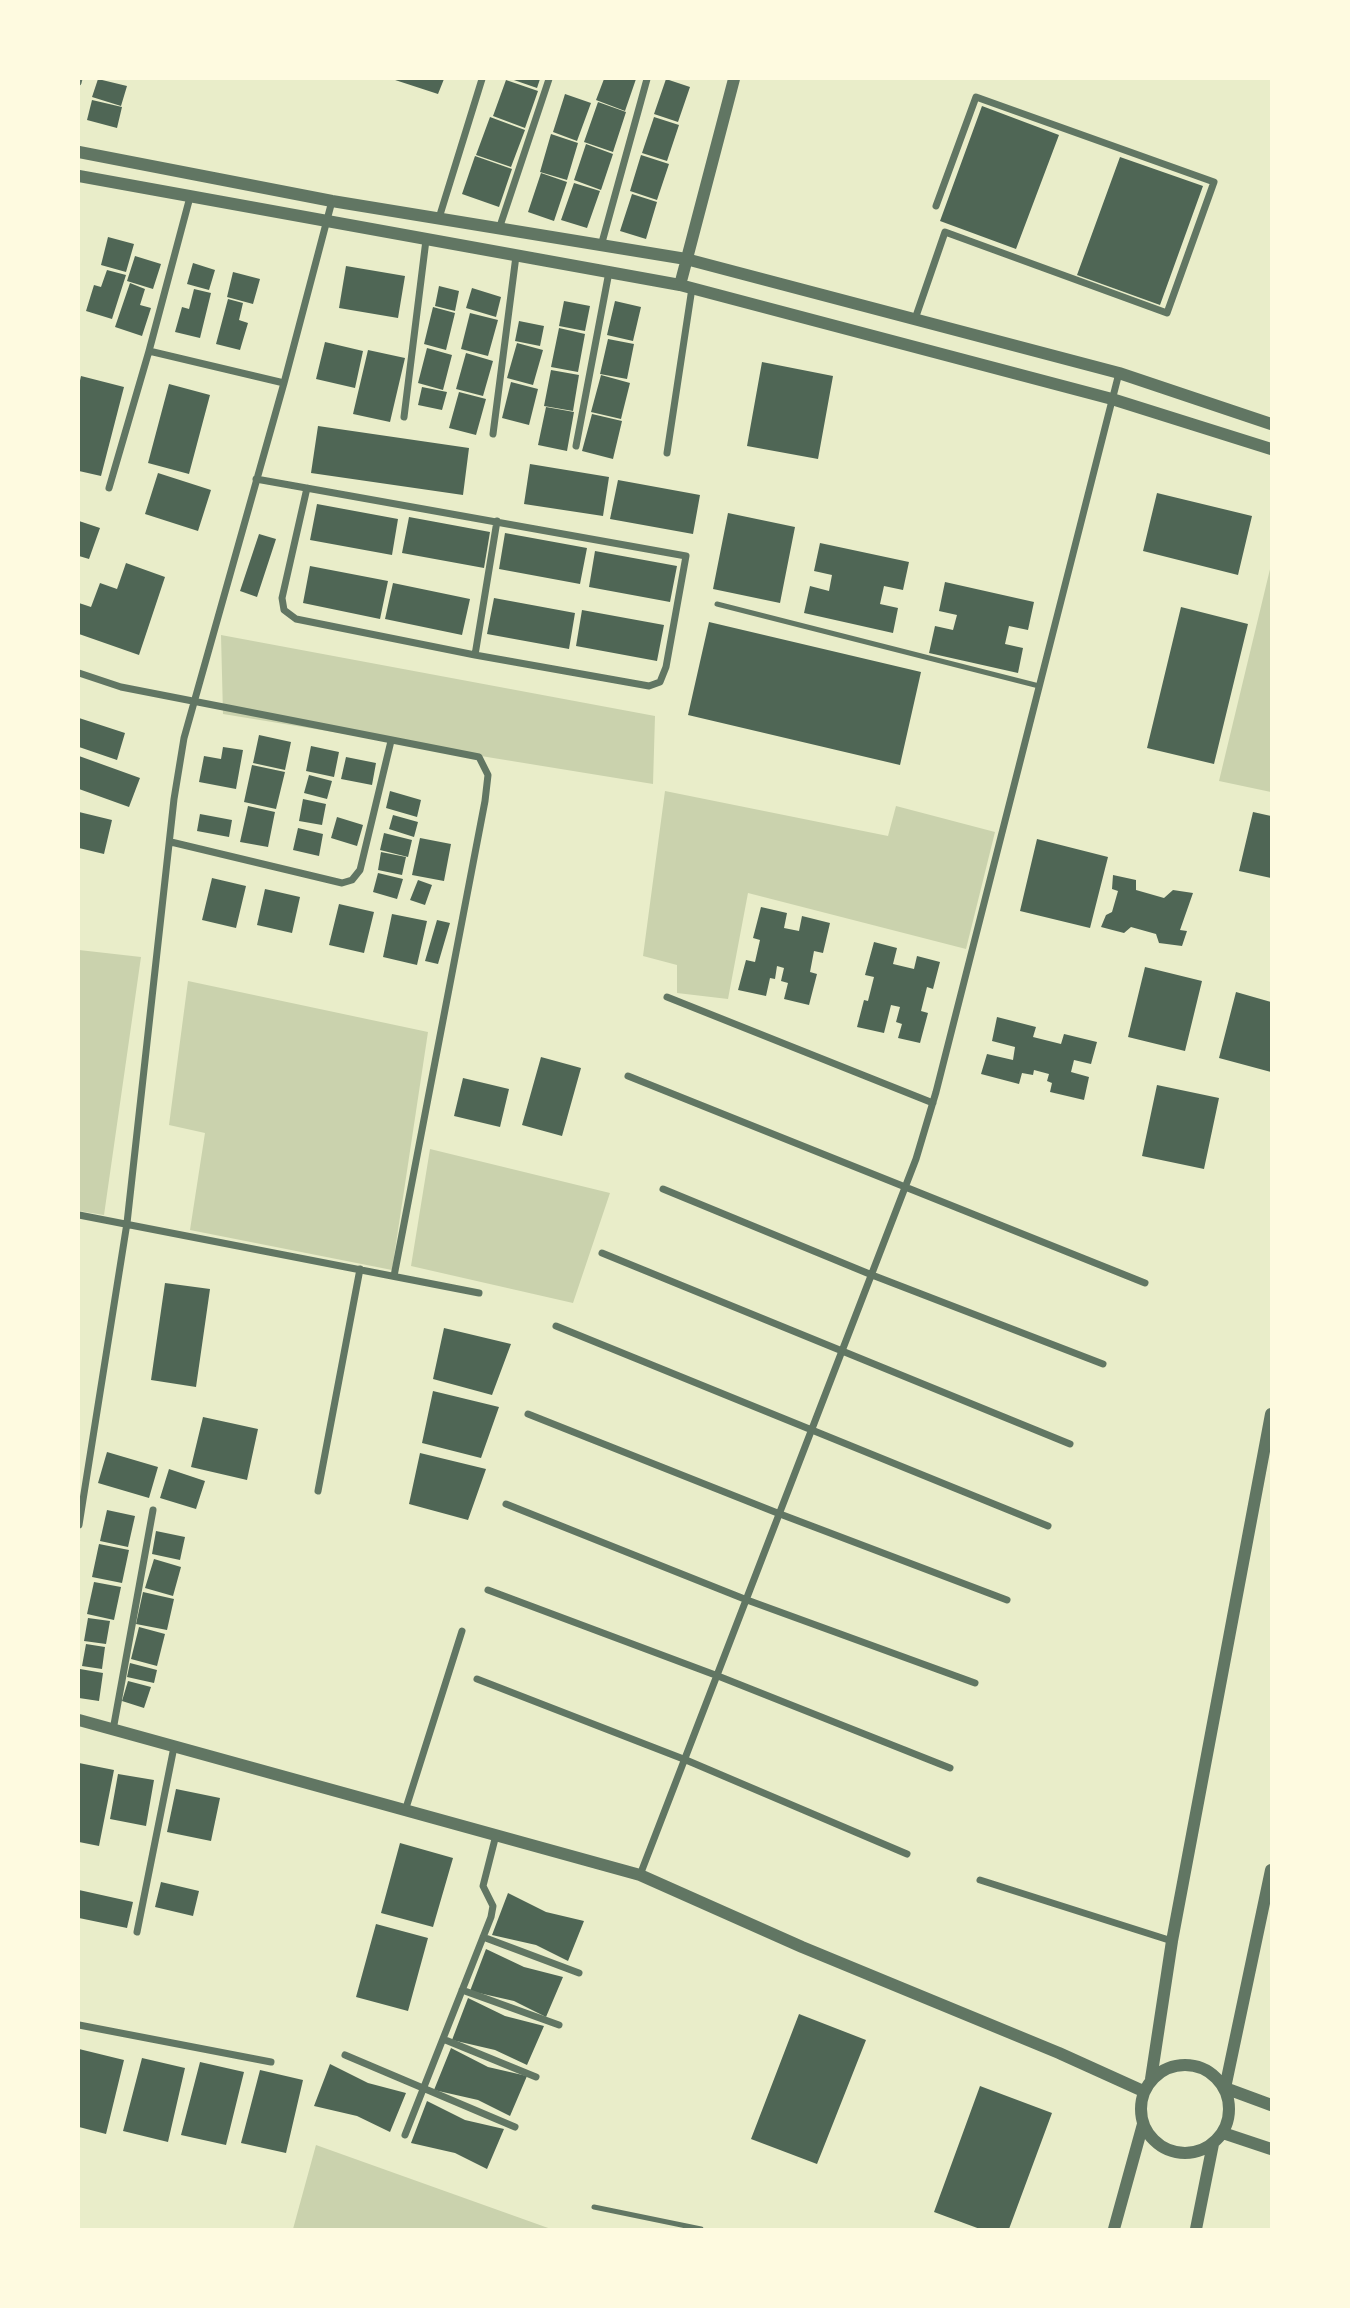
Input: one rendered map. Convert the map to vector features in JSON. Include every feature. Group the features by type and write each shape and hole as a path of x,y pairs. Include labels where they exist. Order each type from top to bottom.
{"street":[{"path":"439,218 482,79"},
{"path":"499,229 549,79"},
{"path":"601,246 647,79"},
{"path":"667,453 686,287 686,259 734,79"},
{"path":"915,319 945,232 1167,313 1214,182 976,97 936,206"},
{"path":"79,152 332,201 686,259 1118,373 1271,424"},
{"path":"79,176 686,287 1112,400 1271,449"},
{"path":"109,488 190,197"},
{"path":"79,1525 127,1223 184,738 332,201"},
{"path":"404,417 426,240"},
{"path":"493,434 516,256"},
{"path":"576,446 609,272"},
{"path":"149,351 284,383"},
{"path":"640,1875 916,1159 933,1103 1118,373"},
{"path":"256,479 497,521 686,556 666,667 660,682 649,685 475,655 296,619 284,610 282,598 307,488"},
{"path":"475,655 497,521"},
{"path":"79,673 121,687 192,702 479,757 488,775 485,801 394,1276"},
{"path":"171,842 342,883 352,880 360,870 391,741"},
{"path":"667,998 933,1103"},
{"path":"628,1076 1145,1283"},
{"path":"663,1189 872,1275 1102,1364"},
{"path":"79,1215 479,1293"},
{"path":"602,1253 1070,1444"},
{"path":"318,1491 359,1269"},
{"path":"556,1326 1048,1526"},
{"path":"528,1414 1007,1600"},
{"path":"1151,2079 1172,1941 1271,1414"},
{"path":"506,1504 747,1600 975,1683"},
{"path":"113,1730 153,1510"},
{"path":"488,1590 718,1676 950,1768"},
{"path":"405,1811 462,1630"},
{"path":"477,1679 686,1760 907,1854"},
{"path":"79,1720 640,1875 802,1947 1143,2091"},
{"path":"137,1932 174,1747"},
{"path":"405,2135 494,1906 483,1886 496,1835"},
{"path":"1271,1870 1225,2088 1229,2111 1223,2133 1213,2144 1200,2151 1184,2154 1169,2151 1156,2143 1147,2132 1140,2105 1143,2091 1151,2079 1162,2070 1175,2065 1190,2064 1215,2076 1225,2088 1271,2105"},
{"path":"979,1880 1172,1941"},
{"path":"484,1937 579,1973"},
{"path":"463,1990 559,2025"},
{"path":"79,2025 271,2062"},
{"path":"443,2039 536,2077"},
{"path":"345,2056 515,2127"},
{"path":"1114,2227 1143,2124"},
{"path":"1223,2133 1271,2149"},
{"path":"1196,2229 1213,2144"}],"lane":[{"path":"717,604 1039,686"},
{"path":"594,2207 701,2229"}],"green space":[{"path":"1271,565 1271,792 1219,781"},
{"path":"221,635 655,716 653,784 223,714"},
{"path":"665,791 888,836 896,806 995,832 966,949 748,893 728,999 677,993 677,965 643,956"},
{"path":"79,950 141,957 104,1215 79,1211"},
{"path":"188,981 428,1032 392,1270 190,1230 205,1133 169,1125"},
{"path":"430,1149 610,1193 573,1303 411,1266"},
{"path":"316,2145 551,2229 293,2229"}],"building":[{"path":"98,79 127,86 121,106 92,97"},
{"path":"392,79 444,79 438,94"},
{"path":"511,79 540,79 537,88"},
{"path":"604,79 636,79 625,111 596,100"},
{"path":"666,79 690,87 678,122 654,114"},
{"path":"506,80 538,91 525,128 493,116"},
{"path":"565,94 591,103 577,141 553,132"},
{"path":"92,100 122,107 117,128 87,120"},
{"path":"598,102 626,112 613,152 584,142"},
{"path":"982,106 1059,135 1016,249 940,221"},
{"path":"490,117 525,130 511,167 476,155"},
{"path":"654,117 679,125 667,161 642,153"},
{"path":"551,134 578,143 567,180 540,172"},
{"path":"586,144 613,154 601,190 574,180"},
{"path":"641,155 669,164 657,200 630,191"},
{"path":"475,156 512,169 499,207 462,194"},
{"path":"1120,157 1203,186 1160,305 1077,275"},
{"path":"541,173 567,182 554,221 528,212"},
{"path":"574,183 600,191 587,228 561,220"},
{"path":"632,194 657,202 646,239 620,231"},
{"path":"108,237 134,244 126,272 101,265"},
{"path":"135,256 161,264 153,289 127,281"},
{"path":"193,263 215,270 209,290 187,284"},
{"path":"346,266 405,276 398,318 339,308"},
{"path":"107,270 126,275 112,319 86,311 94,285 101,287"},
{"path":"233,272 260,279 253,304 227,297"},
{"path":"130,283 145,289 140,305 151,308 142,336 115,327"},
{"path":"439,286 459,291 455,311 435,306"},
{"path":"472,288 501,297 496,317 466,308"},
{"path":"194,289 211,293 200,338 175,332 182,307 189,309"},
{"path":"228,299 243,303 239,320 248,323 240,350 216,344"},
{"path":"564,301 590,306 585,331 559,326"},
{"path":"615,301 641,307 633,341 607,335"},
{"path":"433,307 455,313 446,350 424,344"},
{"path":"470,313 498,320 488,356 461,349"},
{"path":"519,321 544,326 540,346 515,341"},
{"path":"559,328 585,334 578,372 551,367"},
{"path":"608,339 634,344 627,379 600,374"},
{"path":"325,342 363,351 355,388 316,379"},
{"path":"517,343 543,350 533,385 507,378"},
{"path":"427,348 452,355 443,390 418,383"},
{"path":"368,350 405,358 390,422 353,414"},
{"path":"466,353 493,361 483,396 456,389"},
{"path":"762,362 833,376 818,459 747,446"},
{"path":"551,370 579,375 573,411 544,406"},
{"path":"601,375 630,383 621,419 591,412"},
{"path":"81,376 124,387 101,476 79,471"},
{"path":"511,382 538,389 529,425 502,418"},
{"path":"169,384 210,395 189,474 148,463"},
{"path":"422,387 447,392 442,410 418,405"},
{"path":"459,392 486,399 476,435 449,428"},
{"path":"546,407 574,412 567,451 538,445"},
{"path":"592,414 622,421 613,459 582,451"},
{"path":"318,426 469,448 463,495 311,473"},
{"path":"530,464 609,477 603,516 524,504"},
{"path":"158,473 211,490 198,531 145,514"},
{"path":"618,480 700,495 693,534 610,519"},
{"path":"1157,493 1252,516 1238,575 1143,551"},
{"path":"317,504 398,519 392,555 310,540"},
{"path":"728,513 795,527 780,603 713,589"},
{"path":"409,517 490,532 484,568 402,553"},
{"path":"79,521 100,528 89,559 79,556"},
{"path":"505,533 587,548 580,584 499,569"},
{"path":"259,534 276,539 257,597 240,591"},
{"path":"820,543 909,562 903,590 884,586 880,604 898,608 893,633 804,613 810,586 829,591 832,575 814,571"},
{"path":"595,551 677,566 670,602 589,587"},
{"path":"126,563 165,577 139,655 79,634 79,603 91,607 100,583 117,589"},
{"path":"310,566 388,581 380,619 303,603"},
{"path":"945,582 1034,602 1028,630 1009,626 1005,644 1023,648 1018,673 929,653 935,626 953,630 957,615 939,611"},
{"path":"393,583 470,599 462,635 385,619"},
{"path":"494,598 575,613 569,649 487,634"},
{"path":"1181,607 1248,624 1214,764 1147,748"},
{"path":"582,610 664,625 657,661 576,646"},
{"path":"709,622 921,672 900,765 688,715"},
{"path":"79,718 125,733 117,760 79,747"},
{"path":"259,735 291,742 285,770 253,763"},
{"path":"311,746 339,752 334,777 306,771"},
{"path":"223,747 243,750 236,789 199,782 204,756 221,759"},
{"path":"79,756 140,778 129,807 79,789"},
{"path":"346,757 376,763 372,785 341,779"},
{"path":"252,765 285,772 276,809 244,802"},
{"path":"309,775 332,781 327,799 304,793"},
{"path":"390,791 421,800 417,817 386,808"},
{"path":"303,799 326,804 322,825 299,821"},
{"path":"248,806 275,812 268,847 240,842"},
{"path":"79,812 112,820 104,854 79,848"},
{"path":"1253,812 1271,816 1271,878 1239,871"},
{"path":"200,814 232,820 229,837 197,831"},
{"path":"393,815 418,822 414,837 389,829"},
{"path":"337,817 363,825 357,846 331,838"},
{"path":"298,828 323,834 319,856 293,850"},
{"path":"384,833 412,840 408,857 380,850"},
{"path":"420,838 451,844 444,881 412,875"},
{"path":"1037,839 1108,857 1090,928 1020,911"},
{"path":"381,852 406,857 402,875 378,870"},
{"path":"378,873 403,879 397,899 373,892"},
{"path":"1113,875 1136,880 1136,890 1164,898 1173,890 1193,893 1180,930 1187,931 1182,946 1159,943 1156,934 1131,927 1124,933 1101,927 1106,915 1112,912 1118,891 1112,889"},
{"path":"212,878 246,886 236,928 202,920"},
{"path":"418,880 432,885 425,905 410,900"},
{"path":"265,889 300,897 292,933 257,925"},
{"path":"339,904 374,912 364,953 329,945"},
{"path":"761,907 787,913 784,928 799,931 802,916 830,923 823,953 814,951 810,972 817,974 809,1005 784,999 788,983 781,981 784,968 777,966 775,979 770,978 766,996 738,990 746,960 755,962 760,940 753,938"},
{"path":"392,914 427,921 417,965 383,957"},
{"path":"437,920 450,923 438,964 425,961"},
{"path":"874,942 897,948 893,964 914,969 917,956 940,962 933,989 927,987 921,1011 928,1013 920,1043 898,1038 902,1024 896,1022 900,1007 891,1005 884,1033 857,1027 874,977 865,975"},
{"path":"1145,967 1202,981 1185,1051 1128,1037"},
{"path":"1236,992 1271,1002 1271,1072 1219,1058"},
{"path":"997,1017 1036,1027 1033,1037 1061,1044 1064,1034 1097,1042 1091,1064 1074,1060 1071,1072 1089,1077 1084,1100 1050,1092 1052,1083 1047,1081 1049,1074 1034,1070 1033,1075 1022,1073 1019,1084 981,1074 987,1054 1013,1060 1015,1047 992,1041"},
{"path":"541,1057 581,1068 562,1136 522,1125"},
{"path":"463,1078 509,1089 500,1127 454,1116"},
{"path":"1157,1085 1219,1098 1204,1169 1142,1156"},
{"path":"165,1283 210,1289 196,1387 151,1380"},
{"path":"444,1328 511,1344 492,1395 433,1379"},
{"path":"433,1391 499,1407 481,1458 422,1443"},
{"path":"203,1417 258,1429 247,1480 191,1467"},
{"path":"107,1452 158,1467 149,1498 98,1483"},
{"path":"420,1453 486,1469 468,1520 409,1504"},
{"path":"169,1469 205,1481 196,1509 160,1498"},
{"path":"107,1510 135,1516 128,1547 100,1541"},
{"path":"156,1531 185,1537 180,1560 152,1554"},
{"path":"99,1544 129,1550 122,1583 92,1577"},
{"path":"154,1559 181,1567 173,1596 145,1588"},
{"path":"94,1582 121,1587 114,1620 87,1614"},
{"path":"143,1592 174,1599 167,1630 136,1624"},
{"path":"88,1618 110,1621 106,1644 84,1641"},
{"path":"139,1627 165,1634 157,1666 131,1659"},
{"path":"86,1644 105,1647 102,1669 82,1666"},
{"path":"130,1663 157,1670 154,1683 127,1677"},
{"path":"80,1669 103,1673 99,1701 79,1698"},
{"path":"128,1681 151,1687 144,1708 122,1701"},
{"path":"79,1763 114,1770 99,1846 79,1842"},
{"path":"118,1774 154,1780 146,1826 110,1819"},
{"path":"176,1789 220,1798 211,1841 167,1832"},
{"path":"400,1843 453,1858 433,1927 381,1913"},
{"path":"161,1882 199,1891 193,1916 155,1907"},
{"path":"79,1890 133,1902 127,1928 79,1918"},
{"path":"508,1893 546,1912 584,1921 568,1961 536,1945 492,1935"},
{"path":"376,1924 428,1938 408,2011 356,1997"},
{"path":"486,1949 524,1967 563,1977 546,2017 514,2001 470,1991"},
{"path":"468,1998 505,2016 544,2026 527,2065 495,2050 452,2040"},
{"path":"799,2014 866,2040 817,2164 751,2139"},
{"path":"451,2048 488,2067 527,2076 510,2116 478,2100 434,2090"},
{"path":"79,2049 124,2060 106,2134 79,2127"},
{"path":"142,2058 185,2068 168,2142 123,2131"},
{"path":"200,2062 244,2072 226,2145 181,2135"},
{"path":"330,2064 368,2083 406,2093 390,2132 357,2116 314,2106"},
{"path":"260,2070 303,2080 286,2153 241,2143"},
{"path":"980,2086 1052,2113 1009,2229 980,2229 934,2212"},
{"path":"427,2101 465,2120 504,2129 487,2169 455,2153 411,2143"}]}
